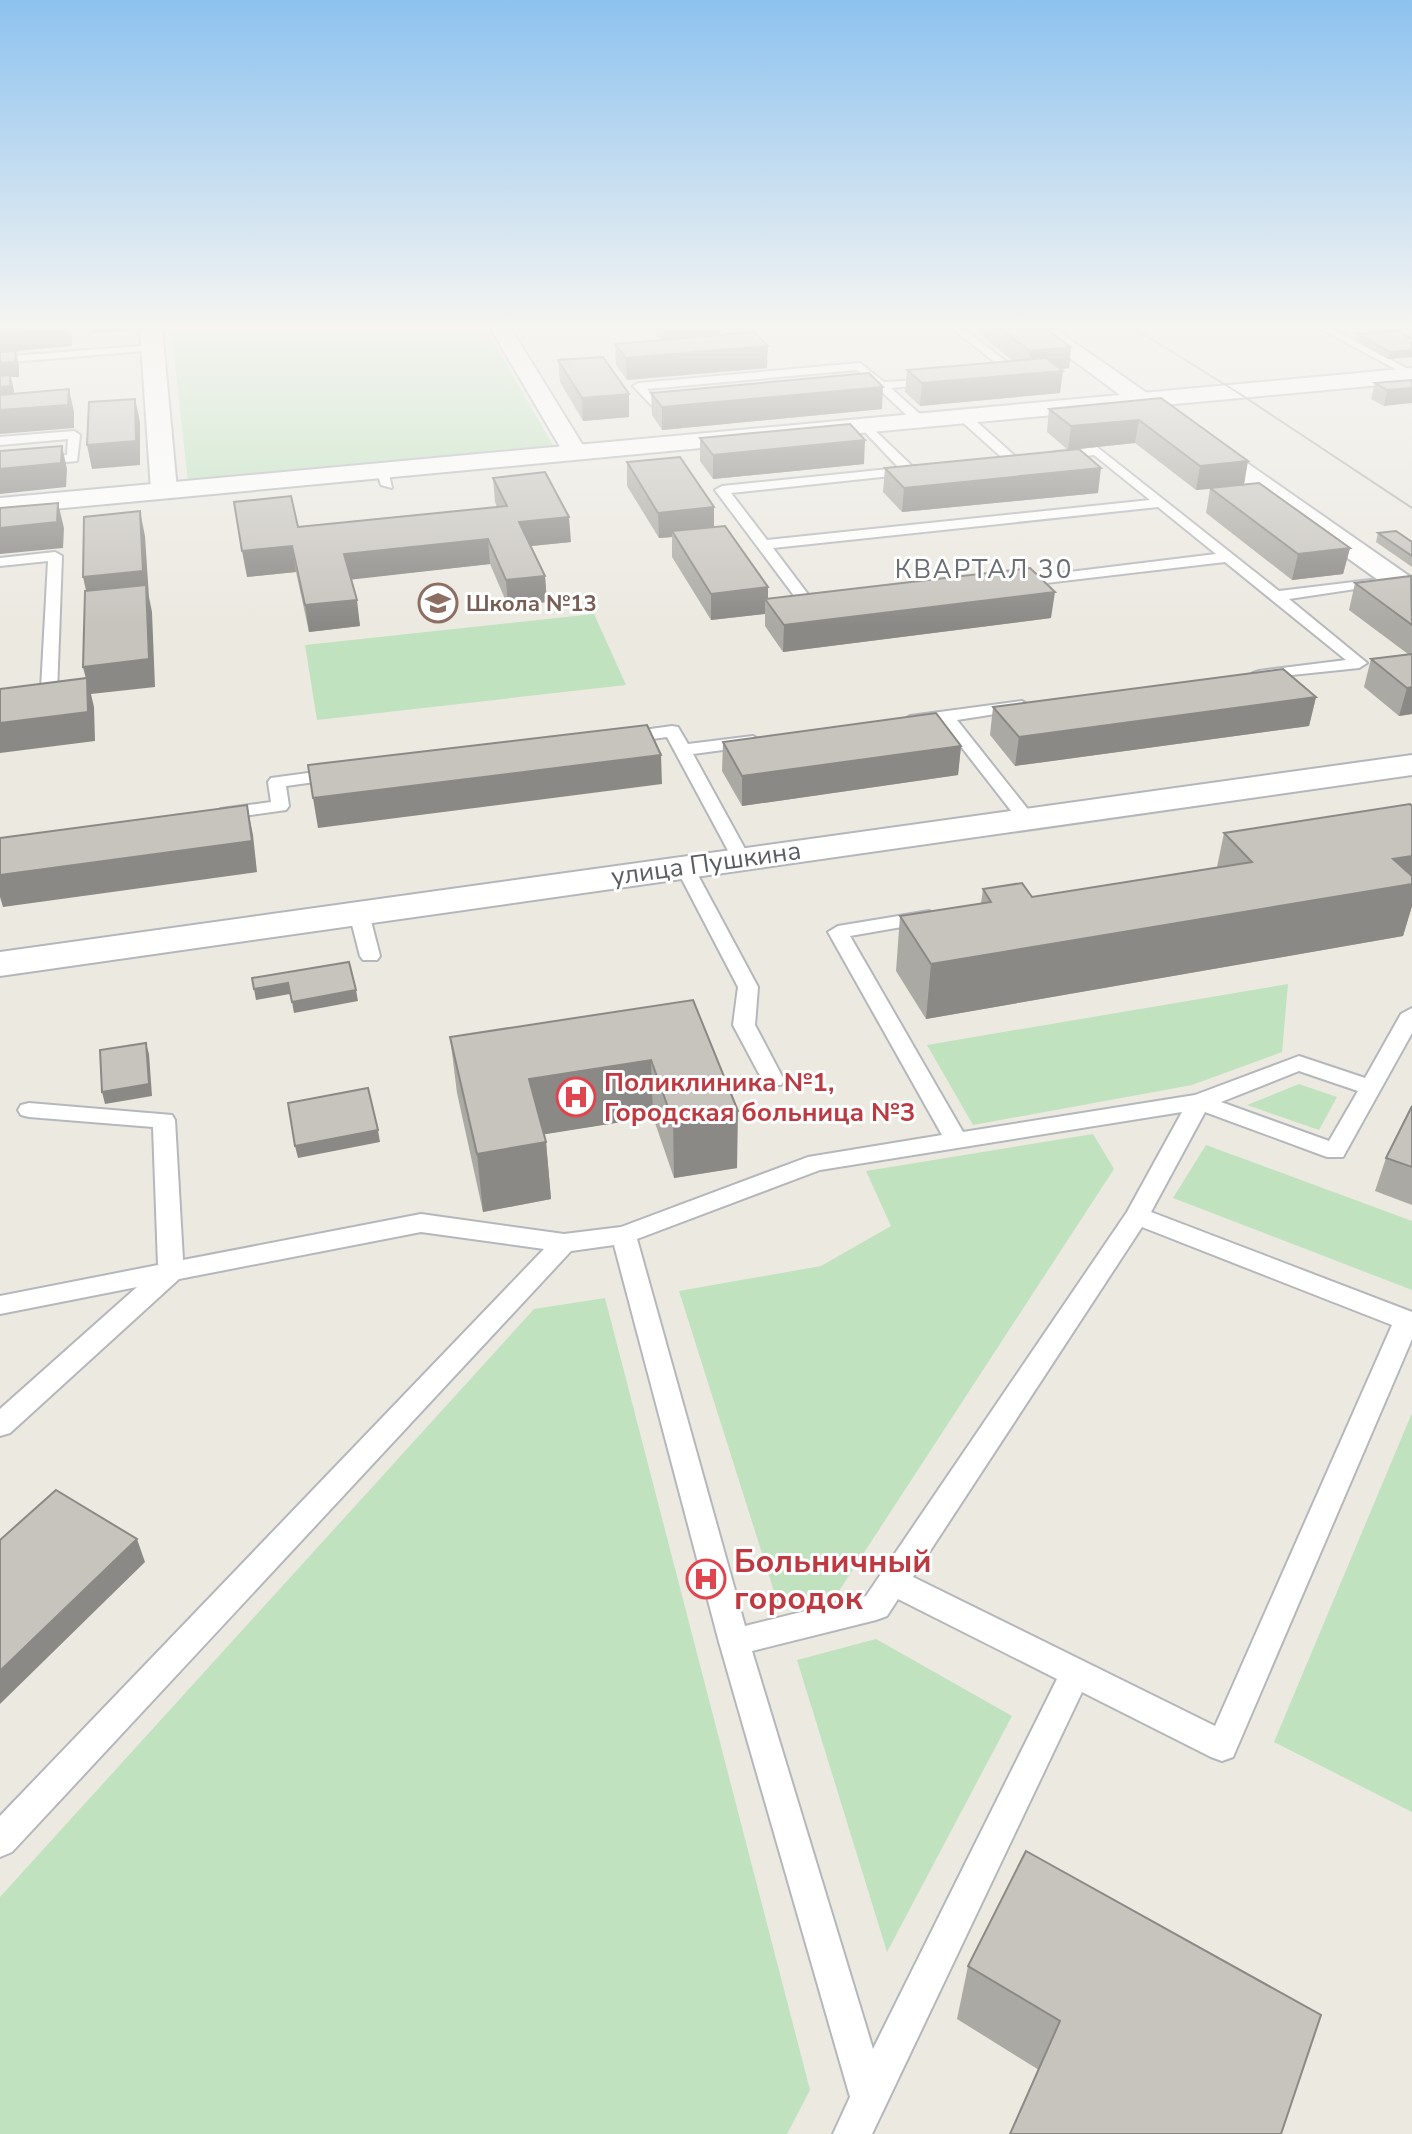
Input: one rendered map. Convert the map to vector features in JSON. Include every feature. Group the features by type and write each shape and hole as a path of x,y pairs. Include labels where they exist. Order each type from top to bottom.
{"street":[{"path":"159,429 164,490"},
{"path":"561,429 575,452"},
{"path":"0,506 164,490 385,477 575,452 837,429"},
{"path":"1182,429 1404,585"},
{"name":"улица Пушкина","path":"0,964 1025,817 1412,765"}],"lane":[{"path":"868,429 909,471"},
{"path":"981,429 1026,459"},
{"path":"0,441 74,435 73,458 0,464"},
{"path":"998,462 1097,451 1359,663 1237,679"},
{"path":"840,603 809,606 722,490 924,469"},
{"path":"763,545 1161,503"},
{"path":"0,562 55,556 49,693 0,699"},
{"path":"995,584 1228,557"},
{"path":"1276,596 1404,585"},
{"path":"899,722 1037,704"},
{"path":"946,716 1025,817"},
{"path":"609,739 672,731 741,858"},
{"path":"682,750 775,738"},
{"path":"202,816 280,806 277,782 356,772"},
{"path":"684,866 748,987 744,1025 773,1080"},
{"path":"359,913 370,956"},
{"path":"956,1140 838,932 957,913"},
{"path":"1199,1102 1335,1152 1412,1014"},
{"path":"0,1305 421,1223 564,1243 624,1235 816,1163 1199,1102 1299,1063 1371,1088"},
{"path":"734,1642 876,1607 1137,1216 1199,1102"},
{"path":"29,1110 164,1120 171,1272"},
{"path":"894,1582 1222,1746 1407,1320 1137,1216"},
{"path":"624,1235 734,1642 869,2097"},
{"path":"0,1840 564,1243"},
{"path":"0,1425 171,1272"},
{"path":"852,2134 1075,1674"}],"green space":[{"path":"182,429 543,429 554,447 188,482"},
{"path":"594,614 626,685 317,720 305,645"},
{"path":"1288,984 1282,1052 1192,1085 973,1125 927,1045"},
{"path":"1299,1084 1337,1097 1319,1130 1247,1105"},
{"path":"1093,1134 1114,1169 839,1591 778,1604 679,1291 821,1266 891,1226 866,1171"},
{"path":"1206,1145 1412,1221 1412,1290 1173,1198"},
{"path":"605,1298 810,2090 787,2134 0,2134 0,1897 534,1309"},
{"path":"1412,1413 1412,1812 1274,1742"},
{"path":"876,1639 1012,1716 887,1952 797,1660"}],"building":[{"path":"88,429 136,429 136,441 87,445"},
{"path":"801,429 854,429 865,440 713,455 700,438"},
{"path":"1150,429 1203,429 1248,461 1200,466"},
{"path":"62,446 61,463 0,469 0,451"},
{"path":"1079,449 1101,468 904,488 885,468"},
{"path":"680,457 714,507 658,513 627,462"},
{"path":"545,472 569,517 519,522 545,576 506,580 488,539 344,554 357,600 305,605 292,546 242,551 234,502 291,496 298,527 507,506 493,478"},
{"path":"1259,483 1350,548 1298,554 1210,488"},
{"path":"58,503 57,522 0,528 0,508"},
{"path":"140,511 143,571 83,577 84,517"},
{"path":"725,526 768,587 711,594 672,531"},
{"path":"1396,531 1412,542 1412,556 1378,533"},
{"path":"1030,568 1055,592 784,625 765,599"},
{"path":"1411,576 1412,625 1355,583"},
{"path":"146,585 149,659 83,667 85,591"},
{"path":"1412,654 1412,687 1407,688 1371,659"},
{"path":"1283,669 1316,697 1019,737 993,707"},
{"path":"87,678 88,712 0,723 0,689"},
{"path":"936,713 961,746 742,776 723,742"},
{"path":"647,725 661,755 313,798 308,765"},
{"path":"1410,804 1412,856 1393,859 1412,876 1412,884 931,964 900,916 991,902 983,889 1022,883 1032,897 1252,862 1224,833"},
{"path":"247,805 252,841 0,875 0,838"},
{"path":"349,962 356,990 292,1002 288,983 254,989 252,978"},
{"path":"693,1000 738,1111 673,1121 651,1060 529,1079 546,1142 477,1154 450,1037"},
{"path":"146,1043 149,1084 102,1092 100,1050"},
{"path":"368,1088 378,1130 295,1146 288,1103"},
{"path":"1412,1106 1412,1167 1386,1158"},
{"path":"56,1490 137,1539 0,1671 0,1540"},
{"path":"1026,1851 1321,2015 1281,2134 1010,2134 1060,2021 968,1966"}],"tram line":[{"path":"1292,429 1412,508"}],"place":[{"name":"Школа №13","path":"438,603"},
{"name":"Поликлиника №1, Городская больница №3","path":"576,1097"},
{"name":"Больничный городок","path":"706,1579"}],"district":[{"name":"КВАРТАЛ 30","path":"984,569"}]}
